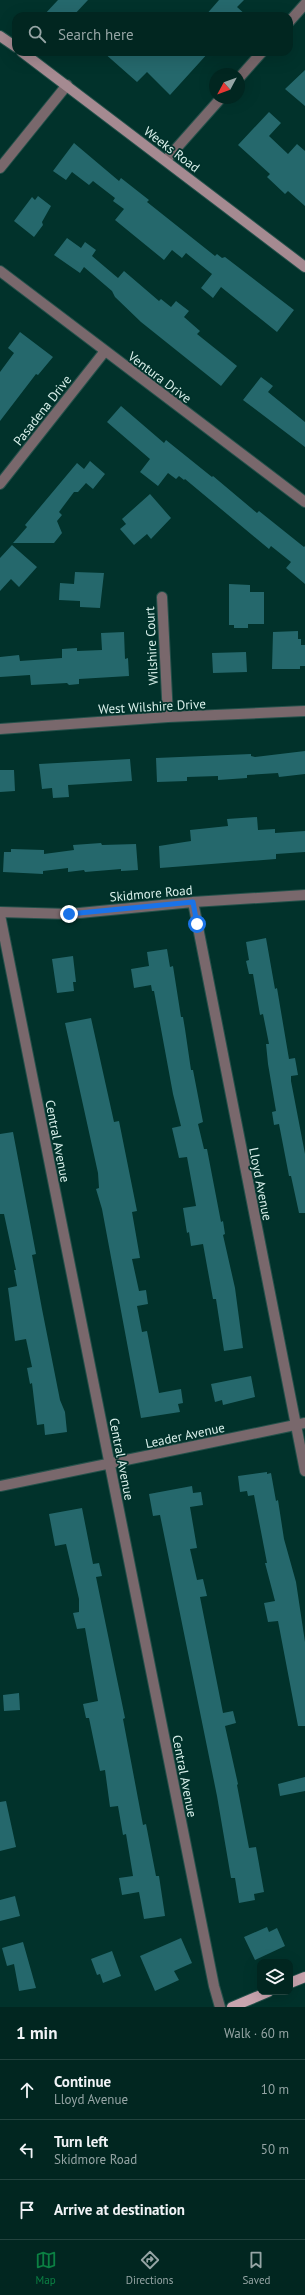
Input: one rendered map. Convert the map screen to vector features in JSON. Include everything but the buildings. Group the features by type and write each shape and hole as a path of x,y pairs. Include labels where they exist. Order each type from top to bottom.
{"main road":[{"path":"293,1982 305,1977"},
{"path":"232,2007 261,1995"}],"street":[{"path":"293,18 305,4"},
{"path":"0,36 12,45"},
{"name":"Weeks Road","path":"27,56 305,267"},
{"path":"245,71 258,56"},
{"path":"0,168 67,85"},
{"path":"166,160 216,104"},
{"name":"Ventura Drive","path":"0,271 305,502"},
{"name":"Pasadena Drive","path":"0,484 105,351"},
{"name":"Wilshire Court","path":"162,597 168,716"},
{"name":"West Wilshire Drive","path":"0,729 168,716 305,711"},
{"name":"Skidmore Road","path":"0,914 69,914 193,902 305,896"},
{"name":"Lloyd Avenue","path":"193,902 300,1424 305,1471"},
{"name":"Central Avenue","path":"0,914 214,1986 220,2007"},
{"name":"Leader Avenue","path":"0,1486 300,1424"}],"route":[{"path":"69,914 193,902 197,924"}]}
